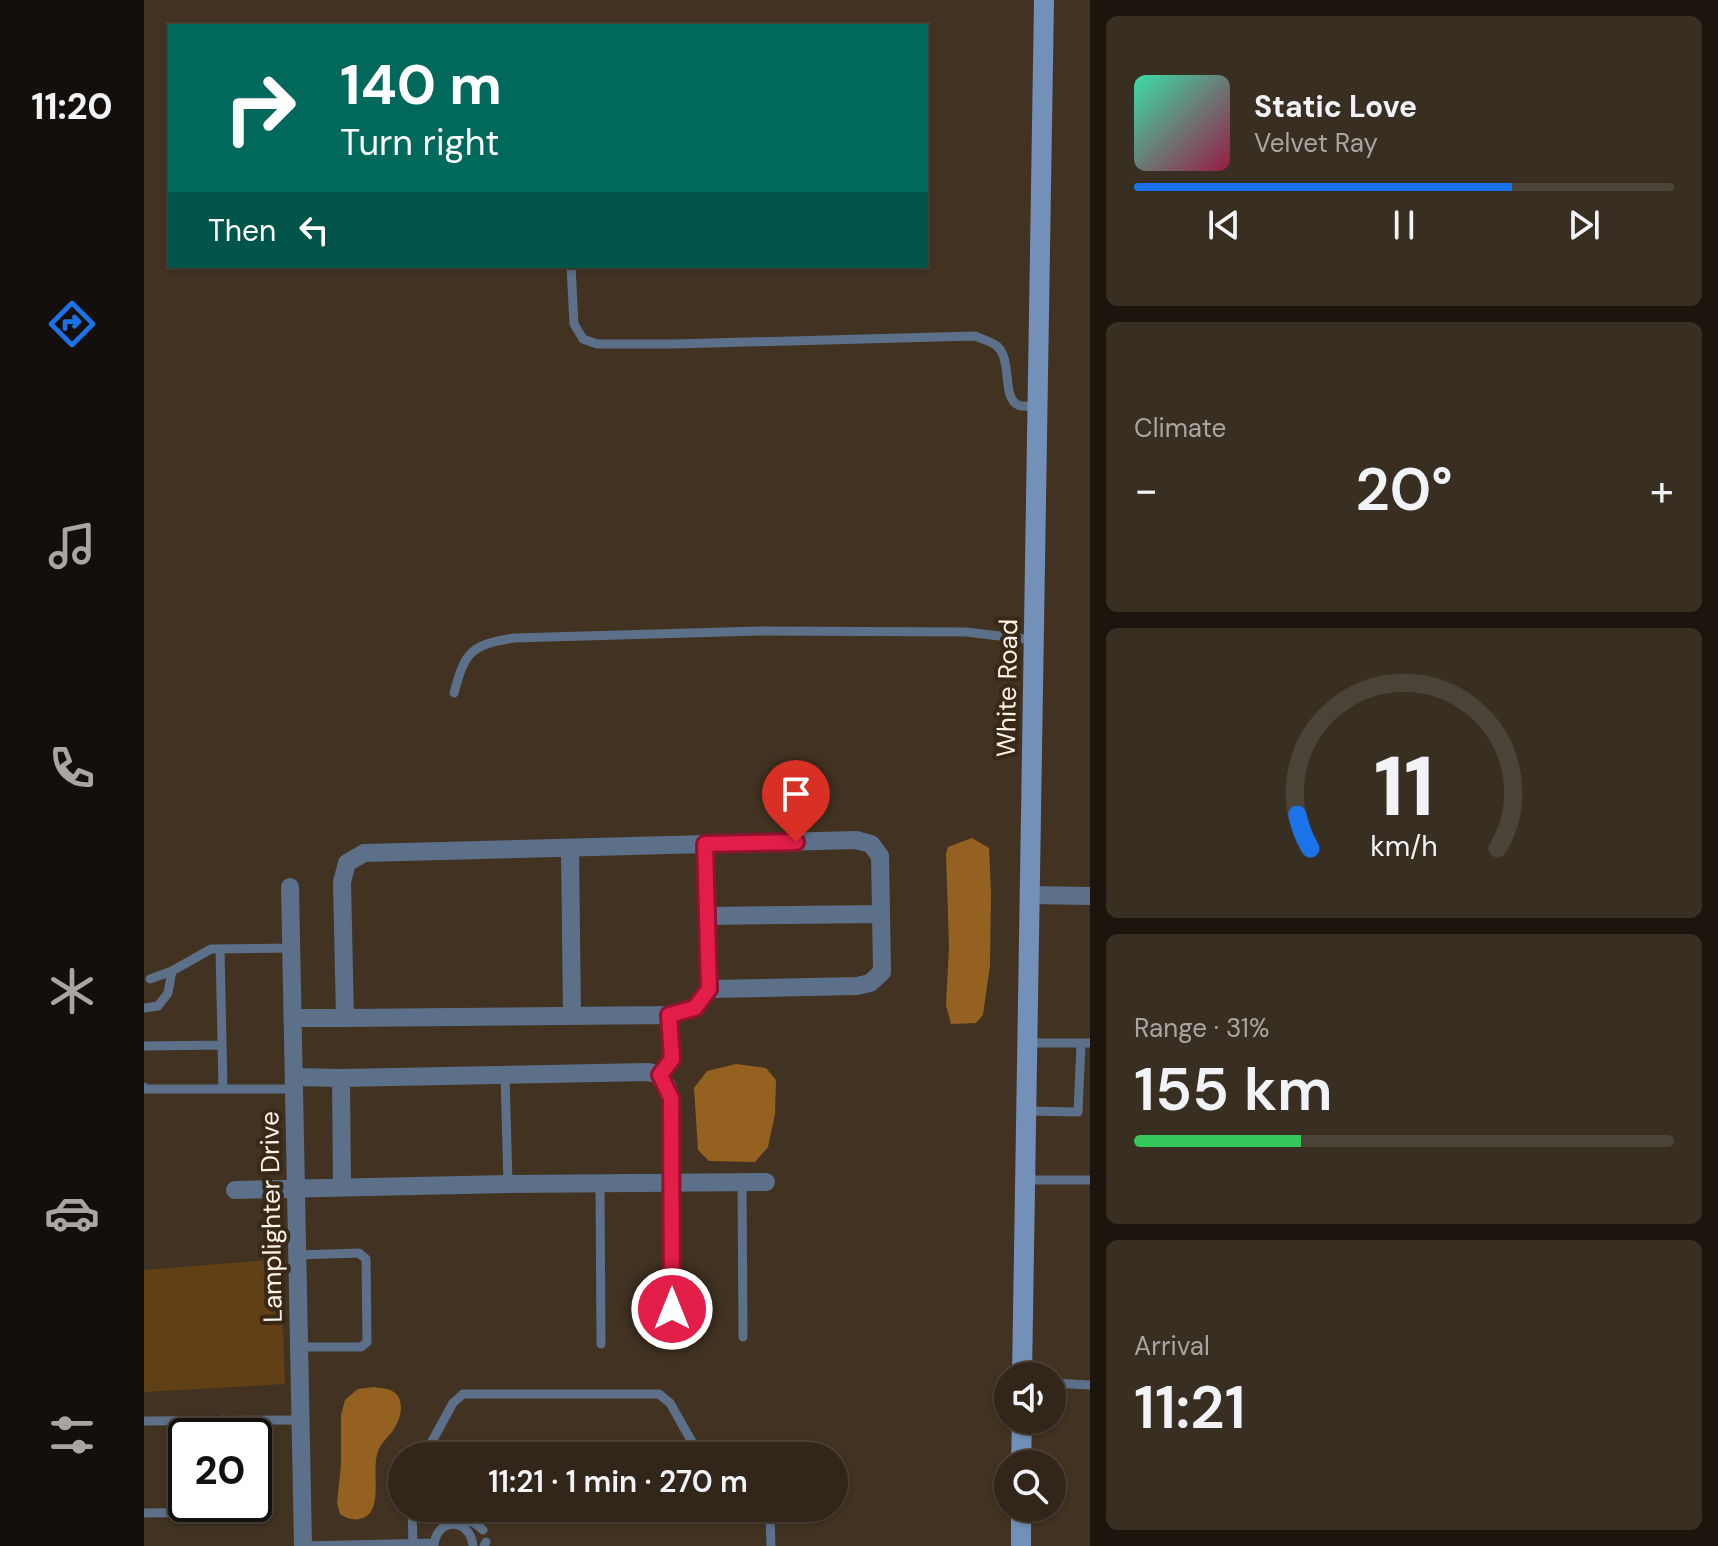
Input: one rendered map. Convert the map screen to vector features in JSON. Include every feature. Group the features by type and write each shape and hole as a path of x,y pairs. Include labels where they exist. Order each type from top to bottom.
{"street":[{"name":"White Road","path":"1022,1362 1044,0"},
{"path":"345,1018 342,882 347,863 364,853 856,840 871,844 880,856 882,972 870,983 857,986 709,989"},
{"path":"293,1018 669,1015 695,1008 709,989 705,844"},
{"path":"570,848 572,1016"},
{"name":"Lamplighter Drive","path":"290,887 303,1546"},
{"path":"1030,895 1090,896"},
{"path":"707,916 881,914"},
{"path":"660,1075 672,1059 669,1015"},
{"path":"294,1083 341,1078 648,1072 660,1075"},
{"path":"660,1075 671,1098 671,1183"},
{"path":"341,1078 342,1188"},
{"path":"235,1190 766,1182"},
{"path":"1021,1522 1021,1546"}],"lane":[{"path":"571,268 574,324 583,339 597,344 975,336 997,345 1004,356 1013,400 1019,405 1037,406"},
{"path":"454,693 460,669 471,652 488,643 514,638 759,631 966,632 1033,640"},
{"path":"150,979 172,971 211,949 291,948"},
{"path":"220,949 223,1089"},
{"path":"144,1008 158,1006 168,993 172,971"},
{"path":"1026,1111 1078,1112 1086,1043 1027,1043"},
{"path":"144,1046 222,1045"},
{"path":"505,1075 508,1184"},
{"path":"144,1087 223,1089 294,1083"},
{"path":"1026,1180 1090,1180"},
{"path":"742,1182 743,1337"},
{"path":"671,1183 672,1341"},
{"path":"600,1184 601,1344"},
{"path":"298,1255 359,1253 366,1259 367,1342 361,1347 300,1347"},
{"path":"1066,1384 1090,1385"},
{"path":"432,1442 453,1403 463,1394 659,1394 670,1403 692,1442"},
{"path":"272,1420 300,1420"},
{"path":"144,1421 168,1421"},
{"path":"144,1513 168,1513"},
{"path":"303,1546 433,1545 438,1531 467,1519 483,1530"},
{"path":"412,1522 413,1545"},
{"path":"770,1522 771,1546"},
{"path":"450,1524 468,1531 473,1546"}],"shaded area":[{"path":"972,838 989,848 990,965 983,1015 976,1023 951,1024 946,1005 949,947 946,853 948,847"},
{"path":"736,1064 766,1068 776,1080 775,1114 768,1147 755,1162 709,1161 698,1150 694,1088 707,1071"},
{"path":"280,1259 285,1384 144,1392 144,1270"},
{"path":"374,1387 396,1394 401,1403 399,1420 378,1451 373,1508 363,1518 351,1519 340,1514 337,1503 341,1415 345,1400 353,1393 358,1389"}],"route":[{"path":"672,1309 671,1098 660,1075 672,1059 669,1015 695,1008 709,989 705,844 796,842"}]}
